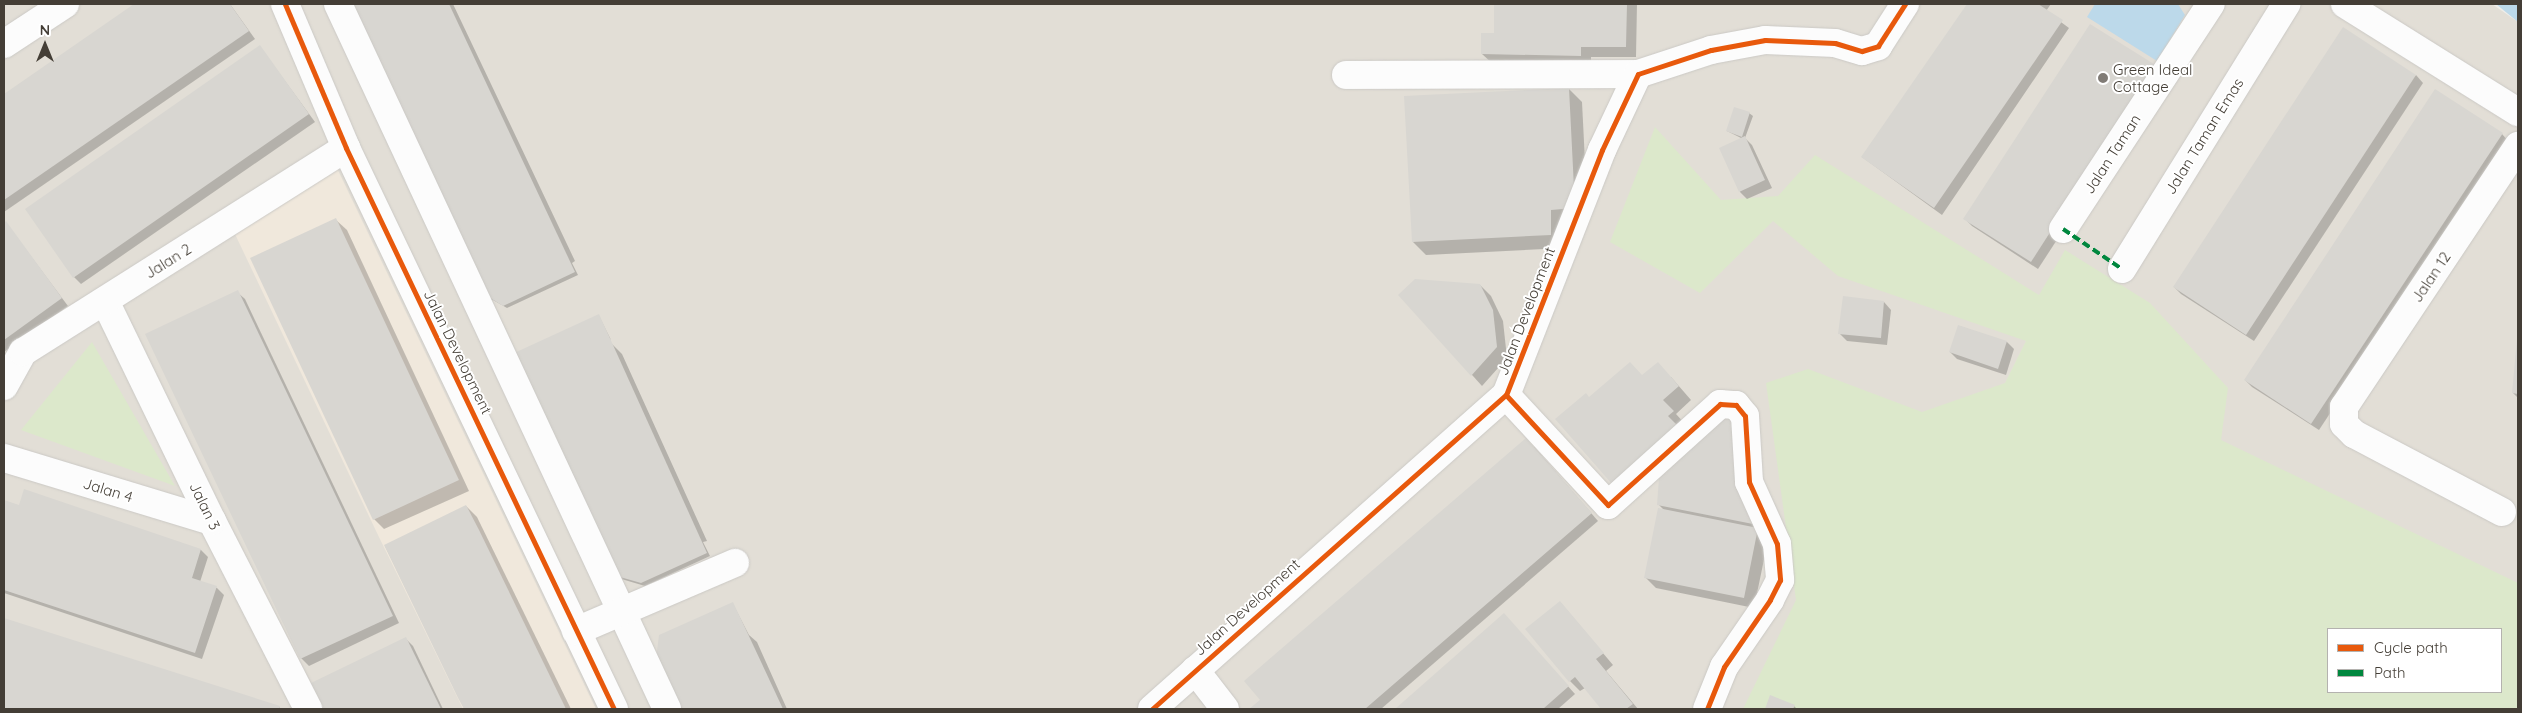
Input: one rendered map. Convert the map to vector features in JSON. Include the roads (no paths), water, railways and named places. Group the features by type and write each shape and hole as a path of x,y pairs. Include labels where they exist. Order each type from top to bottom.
{"street":[{"path":"4,44 65,4"},
{"name":"Jalan Development","path":"285,4 346,148 614,709"},
{"path":"338,4 667,709"},
{"path":"1346,75 1638,74 1710,50 1766,40 1835,43 1862,51 1878,46 1905,4"},
{"name":"Jalan Taman","path":"2063,229 2211,4"},
{"name":"Jalan Taman Emas","path":"2122,269 2286,4"},
{"path":"2345,4 2518,112"},
{"name":"Jalan Development","path":"1152,709 1506,395 1602,150 1638,74"},
{"name":"Jalan 12","path":"2502,512 2354,434 2344,424 2344,407 2518,146"},
{"name":"Jalan 2","path":"4,386 23,352 346,148"},
{"name":"Jalan 3","path":"105,301 212,521 308,709"},
{"path":"1506,395 1608,505 1720,404 1736,405 1745,416 1749,482 1777,544 1780,580 1770,600 1724,666 1707,709"},
{"name":"Jalan 4","path":"4,458 212,521"},
{"path":"576,631 735,563"},
{"path":"1194,670 1224,709"}],"water":[{"path":"2095,4 2178,4 2185,15 2157,61 2087,17"},
{"path":"2496,4 2518,4 2518,22"}],"place":[{"name":"Green Ideal Cottage","path":"2103,78"}]}
